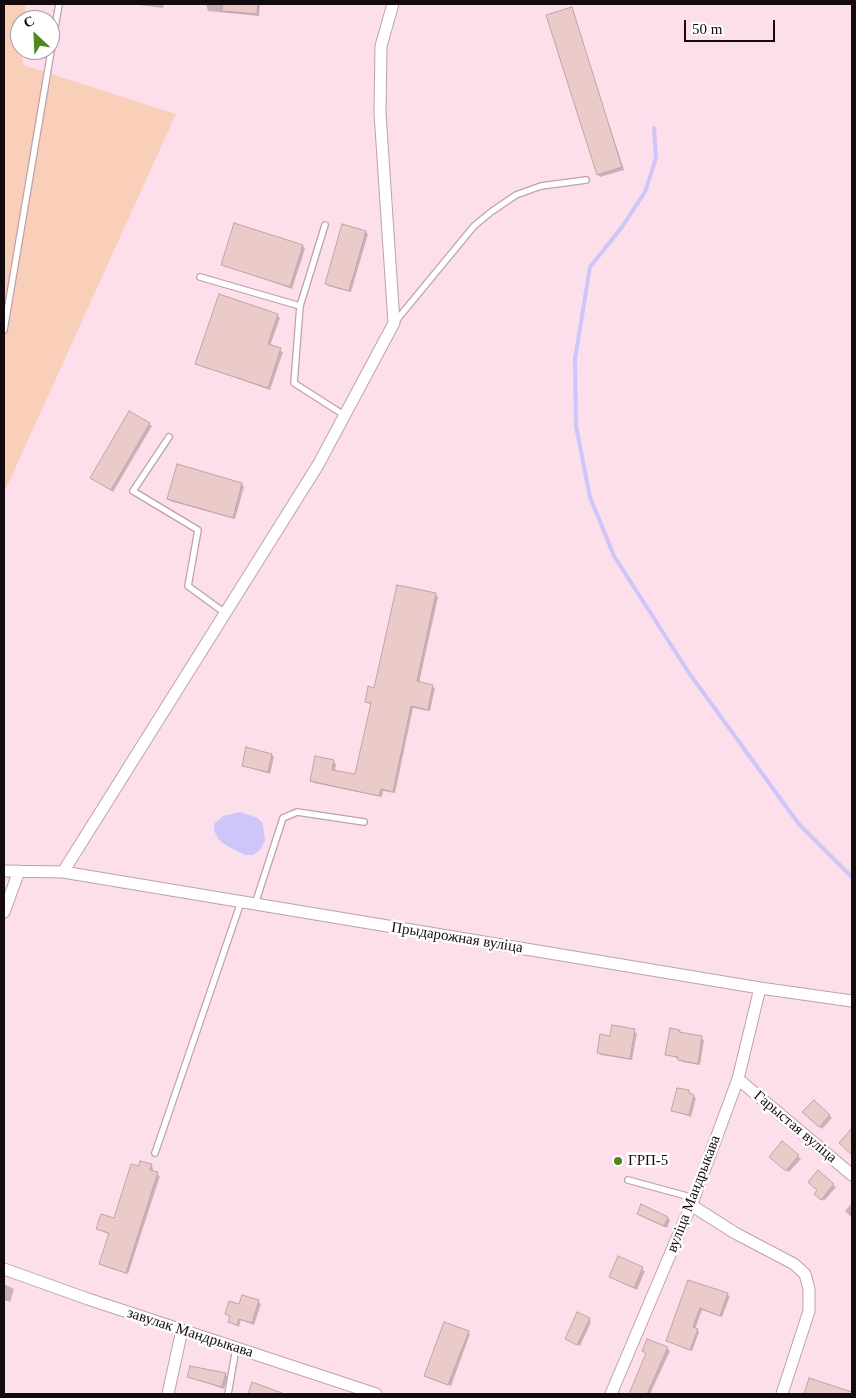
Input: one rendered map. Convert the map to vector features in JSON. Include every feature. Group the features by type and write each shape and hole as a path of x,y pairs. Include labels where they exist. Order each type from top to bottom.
{"street":[{"path":"62,872 318,465 394,323 380,113 381,46 393,4"},
{"name":"Прыдарожная вуліца","path":"4,870 62,872 852,1002"},
{"path":"4,912 19,871"},
{"name":"вуліца Мандрыкава","path":"611,1394 693,1202 738,1079 760,988"},
{"name":"Гарыстая вуліца","path":"738,1079 852,1175"},
{"path":"693,1202 735,1233 794,1264 805,1274 809,1289 809,1311 782,1394"},
{"name":"завулак Мандрыкава","path":"4,1269 376,1394"},
{"path":"168,1394 182,1330"}],"lane":[{"path":"4,330 59,4"},
{"path":"394,323 474,226 491,212 516,195 540,186 586,180"},
{"path":"325,225 300,306 294,383 344,416"},
{"path":"200,277 300,306"},
{"path":"169,437 133,491 198,530 188,586 225,613"},
{"path":"255,904 283,818 297,812 364,822"},
{"path":"155,1153 241,902"},
{"path":"628,1180 693,1202"},
{"path":"228,1394 236,1348"}],"shaded area":[{"path":"4,4 25,4 25,10 10,10 10,60 23,60 23,65 176,114 4,493"},
{"path":"240,812 258,818 263,824 265,841 260,850 253,855 245,855 227,846 218,839 214,830 215,823 223,816"}],"building":[{"path":"223,4 258,4 257,14 222,11"},
{"path":"572,7 622,167 597,175 546,15"},
{"path":"234,223 303,245 290,287 221,265"},
{"path":"342,224 366,231 349,291 325,284"},
{"path":"219,294 278,314 268,344 281,348 268,388 195,364"},
{"path":"129,411 150,423 111,490 90,478"},
{"path":"177,464 242,483 233,518 167,499"},
{"path":"397,585 436,593 417,681 433,685 428,710 411,706 393,792 381,789 379,796 310,781 315,756 334,760 332,770 355,774 371,703 365,702 368,686 374,688"},
{"path":"246,747 272,754 268,772 242,766"},
{"path":"612,1025 635,1029 630,1059 597,1053 600,1034 610,1036"},
{"path":"670,1028 680,1030 679,1032 702,1036 698,1064 665,1055"},
{"path":"677,1088 689,1090 689,1093 694,1095 689,1115 671,1111"},
{"path":"814,1100 830,1115 819,1127 802,1112"},
{"path":"852,1128 852,1155 839,1143"},
{"path":"782,1141 799,1155 786,1171 769,1157"},
{"path":"140,1161 152,1164 150,1170 158,1172 126,1273 99,1264 109,1233 96,1229 101,1214 114,1218 131,1164 139,1166"},
{"path":"818,1170 834,1184 821,1200 814,1194 817,1190 808,1182"},
{"path":"641,1204 668,1217 664,1226 637,1214"},
{"path":"618,1256 643,1267 634,1288 609,1277"},
{"path":"688,1280 728,1293 720,1316 700,1308 693,1327 698,1329 690,1350 666,1341"},
{"path":"242,1295 259,1300 252,1323 239,1319 237,1325 228,1322 230,1316 225,1314 229,1301 239,1304"},
{"path":"577,1312 590,1318 577,1345 565,1339"},
{"path":"444,1322 469,1331 448,1385 424,1376"},
{"path":"647,1339 668,1347 647,1394 629,1394 646,1353 642,1351"},
{"path":"190,1366 226,1373 222,1387 187,1377"},
{"path":"809,1378 852,1392 852,1394 804,1394"},
{"path":"252,1382 282,1393 282,1394 248,1394"}],"waterway":[{"path":"654,128 656,158 645,192 622,227 590,267 575,359 576,426 590,497 614,556 689,673 798,823 852,877"}],"place":[{"name":"ГРП-5","path":"618,1161"}]}
